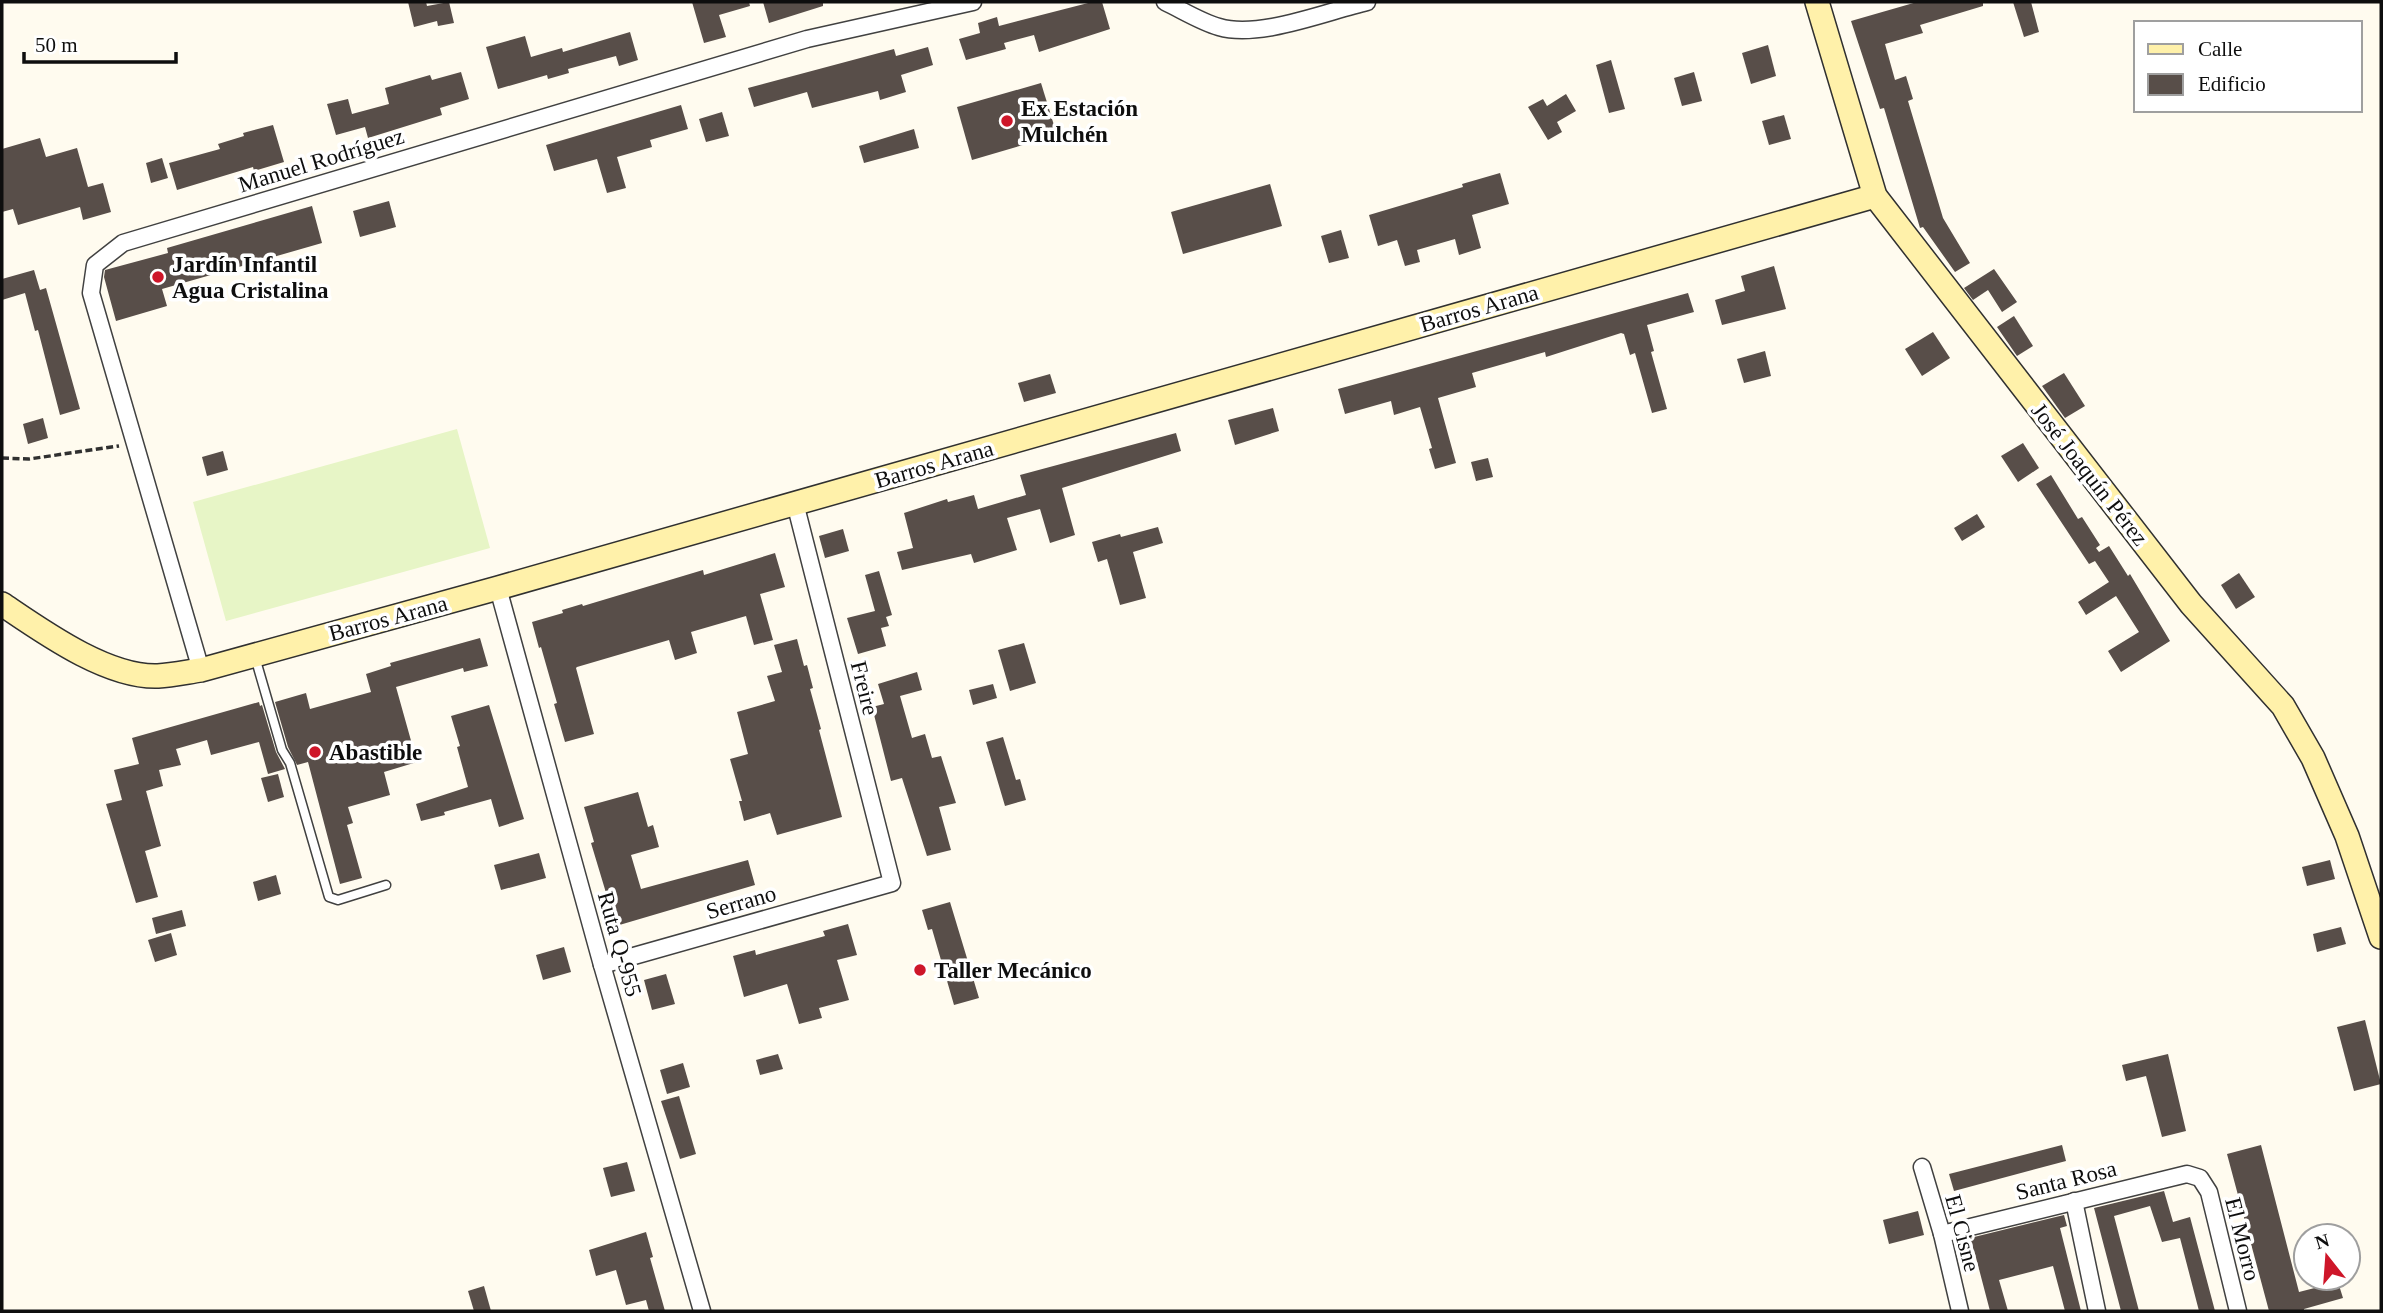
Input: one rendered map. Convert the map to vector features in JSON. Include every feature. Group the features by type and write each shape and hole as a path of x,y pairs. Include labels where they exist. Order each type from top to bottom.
{"main road":[{"name":"José Joaquín Pérez","path":"1817,2 1875,196 2191,604 2283,706 2313,758 2347,836 2381,937"},
{"name":"Barros Arana","path":"2,604 61,644 119,669 156,676 201,670 1875,196"}],"street":[{"name":"Manuel Rodríguez","path":"201,670 92,293 95,265 123,243 807,39 973,2"},
{"path":"1165,2 1217,27 1241,32 1260,30 1367,2"},
{"name":"Freire","path":"794,503 892,883"},
{"name":"Ruta Q-955","path":"498,588 602,965 702,1311"},
{"name":"Serrano","path":"602,965 892,883"},
{"name":"El Cisne","path":"1922,1167 1942,1234 1960,1311"},
{"name":"Santa Rosa","path":"1942,1234 2188,1174 2200,1178"},
{"name":"El Morro","path":"2200,1178 2209,1192 2238,1311"},
{"path":"2074,1201 2097,1311"}],"lane":[{"path":"254,654 329,897 338,900 386,885"}],"path":[{"path":"2,458 29,459 135,444"}],"green space":[{"path":"457,429 490,548 226,621 193,502"}],"building":[{"path":"408,2 426,2 427,6 449,2 454,23 438,26 437,21 414,27"},
{"path":"692,2 749,2 750,6 719,15 726,37 704,43"},
{"path":"763,2 823,2 823,6 769,23"},
{"path":"1092,2 1102,2 1110,29 1039,52 1034,35 1004,43 1006,49 966,60 959,39 980,33 978,23 997,17 999,26"},
{"path":"1917,2 1983,2 1983,6 1920,25 1923,33 1885,44 1895,80 1906,76 1913,99 1908,101 1943,218 1970,263 1955,272 1923,227 1920,228 1884,108 1880,109 1851,21"},
{"path":"2013,2 2031,2 2039,32 2024,37"},
{"path":"630,32 638,60 619,66 616,56 568,69 569,73 548,79 547,75 498,89 486,47 525,36 531,57 562,48 563,52"},
{"path":"1768,45 1776,76 1751,84 1742,53"},
{"path":"928,47 933,65 901,75 906,92 880,100 878,91 812,108 807,92 754,107 748,88 894,49 896,56"},
{"path":"1611,60 1625,109 1609,113 1596,65"},
{"path":"461,72 469,99 440,108 442,115 368,138 365,127 336,135 327,104 348,99 352,114 389,104 385,88 430,75 432,80"},
{"path":"1694,72 1702,101 1682,106 1674,78"},
{"name":"Ex Estación Mulchén","path":"1041,83 1057,135 972,160 957,107"},
{"path":"1566,94 1576,111 1557,122 1562,132 1548,140 1528,107 1543,99 1547,106"},
{"path":"681,105 688,129 650,140 652,147 617,157 626,188 607,193 597,159 554,171 546,145"},
{"path":"722,112 729,136 706,142 699,119"},
{"path":"1784,115 1791,139 1769,145 1762,121"},
{"path":"273,125 284,162 254,171 253,167 177,190 169,163 220,149 218,144 244,136 243,133"},
{"path":"914,129 919,148 864,163 859,146"},
{"path":"40,138 46,157 77,148 88,187 103,183 111,212 83,220 80,207 18,225 13,209 2,212 2,149"},
{"path":"162,158 168,178 151,183 146,163"},
{"path":"1500,173 1509,204 1472,215 1481,248 1459,255 1455,239 1417,250 1420,262 1405,266 1397,240 1378,246 1369,215"},
{"path":"1270,184 1282,226 1183,254 1171,212"},
{"path":"389,201 396,227 360,237 353,211"},
{"path":"312,206 322,243 162,289 167,306 116,321 104,277 105,270 168,253 167,248"},
{"path":"1341,230 1349,258 1329,263 1321,236"},
{"path":"1774,266 1786,309 1722,325 1715,300 1745,291 1741,276"},
{"path":"1994,269 2017,302 2002,312 1988,290 1973,300 1964,288"},
{"path":"34,270 40,290 46,288 80,409 60,415 38,330 35,331 25,293 2,300 2,279"},
{"path":"1688,293 1694,312 1647,325 1654,351 1651,352 1667,409 1652,413 1635,353 1630,355 1624,334 1621,333 1546,357 1545,352 1472,373 1476,387 1438,398 1456,463 1435,469 1420,407 1394,415 1391,401 1345,414 1338,389"},
{"path":"2014,316 2033,346 2017,356 1997,327"},
{"path":"1933,332 1950,358 1922,376 1905,349"},
{"path":"1765,351 1771,376 1744,383 1737,359"},
{"path":"2064,373 2085,406 2065,418 2042,386"},
{"path":"1050,374 1056,393 1024,402 1018,383"},
{"path":"1273,408 1279,431 1235,445 1228,420"},
{"path":"43,418 48,438 28,444 23,424"},
{"path":"1176,433 1181,451 1062,488 1075,535 1050,543 1040,509 1007,518 1017,550 974,563 971,554 902,570 897,552 913,548 904,513 947,499 948,502 974,495 978,509 1026,495 1020,475"},
{"path":"2023,443 2039,468 2018,482 2001,456"},
{"path":"223,451 228,470 207,476 202,457"},
{"path":"1488,458 1493,477 1476,481 1471,462"},
{"path":"2051,475 2078,519 2082,517 2100,545 2096,548 2099,552 2109,546 2128,576 2130,574 2170,641 2121,672 2108,651 2139,632 2116,596 2086,615 2078,602 2109,582 2095,561 2089,564 2036,484"},
{"path":"1977,514 1985,527 1962,541 1954,528"},
{"path":"1158,527 1163,543 1133,552 1146,598 1120,605 1107,559 1098,562 1092,542"},
{"path":"843,529 849,551 825,558 819,536"},
{"path":"775,553 785,587 760,594 773,640 754,645 746,616 691,632 697,653 675,660 669,640 577,667 594,734 565,742 554,704 557,703 532,622 582,604 583,606 703,570 704,575"},
{"path":"879,571 892,615 886,617 889,626 881,628 886,646 858,654 847,618 875,611 865,575"},
{"path":"2239,573 2255,597 2236,609 2221,585"},
{"path":"480,638 488,666 464,672 463,668 396,687 417,762 384,772 390,795 348,807 353,823 347,825 362,878 340,884 308,762 297,765 288,747 275,702 306,693 310,709 371,692 366,674 391,666 390,663"},
{"path":"797,639 813,688 810,689 821,729 819,730 842,817 777,835 770,813 744,821 739,801 742,801 730,759 748,754 737,712 775,701 767,676 782,672 774,645"},
{"path":"1024,643 1036,683 1010,691 998,650"},
{"path":"917,672 922,690 900,696 912,738 925,734 932,758 941,756 956,803 939,807 951,850 927,856 902,778 891,781 872,707 884,704 878,684"},
{"path":"993,684 997,698 973,705 969,690"},
{"path":"259,702 276,752 285,769 268,774 259,742 211,755 207,740 176,749 181,765 159,770 163,786 146,791 161,846 145,851 158,897 136,903 106,804 122,800 114,770 139,764 132,738"},
{"path":"489,705 524,819 499,827 491,799 421,821 416,804 468,787 451,716"},
{"path":"1003,737 1016,780 1020,779 1026,800 1005,806 986,742"},
{"path":"278,774 284,797 268,802 261,778"},
{"path":"638,792 648,827 653,825 659,847 631,855 641,889 748,860 755,885 616,926 591,843 594,842 584,807"},
{"path":"539,853 546,878 501,890 494,865"},
{"path":"2330,860 2335,879 2307,886 2302,867"},
{"path":"276,875 281,894 258,901 253,882"},
{"path":"950,902 979,998 954,1005 932,929 928,930 922,910"},
{"path":"182,910 186,926 156,934 152,918"},
{"path":"848,924 857,955 837,960 849,1000 819,1008 822,1018 799,1024 787,984 744,997 733,956 755,950 756,955 825,936 823,931"},
{"path":"2341,927 2346,944 2317,952 2313,934"},
{"path":"171,933 177,955 155,962 148,940"},
{"path":"564,947 571,972 543,980 536,955"},
{"path":"666,974 675,1004 652,1010 644,980"},
{"path":"2365,1020 2381,1084 2354,1091 2337,1027"},
{"path":"778,1054 783,1069 760,1075 756,1060"},
{"path":"2168,1054 2186,1131 2162,1137 2146,1076 2126,1081 2122,1065"},
{"path":"683,1063 690,1087 667,1094 660,1070"},
{"path":"679,1096 696,1154 680,1159 661,1101"},
{"path":"2062,1145 2066,1161 1954,1191 1949,1174"},
{"path":"2261,1145 2292,1265 2292,1292 2341,1292 2343,1298 2304,1311 2269,1311 2227,1154"},
{"path":"627,1162 635,1191 611,1197 603,1168"},
{"path":"2164,1191 2173,1222 2190,1217 2215,1311 2199,1311 2180,1238 2162,1242 2150,1206 2114,1216 2139,1311 2121,1311 2094,1208"},
{"path":"1918,1211 1924,1235 1889,1244 1883,1220"},
{"path":"2064,1215 2067,1226 2060,1228 2081,1311 2065,1311 2053,1266 1999,1280 2008,1311 1990,1311 1974,1250 1970,1252 1966,1239"},
{"path":"646,1232 653,1257 650,1258 665,1311 649,1311 646,1300 626,1305 616,1270 596,1276 589,1250"},
{"path":"484,1286 491,1311 474,1311 468,1291"}],"place":[{"name":"Ex Estación Mulchén","path":"1007,121"},
{"name":"Jardín Infantil Agua Cristalina","path":"158,277"},
{"name":"Abastible","path":"315,752"},
{"name":"Taller Mecánico","path":"920,970"}]}
